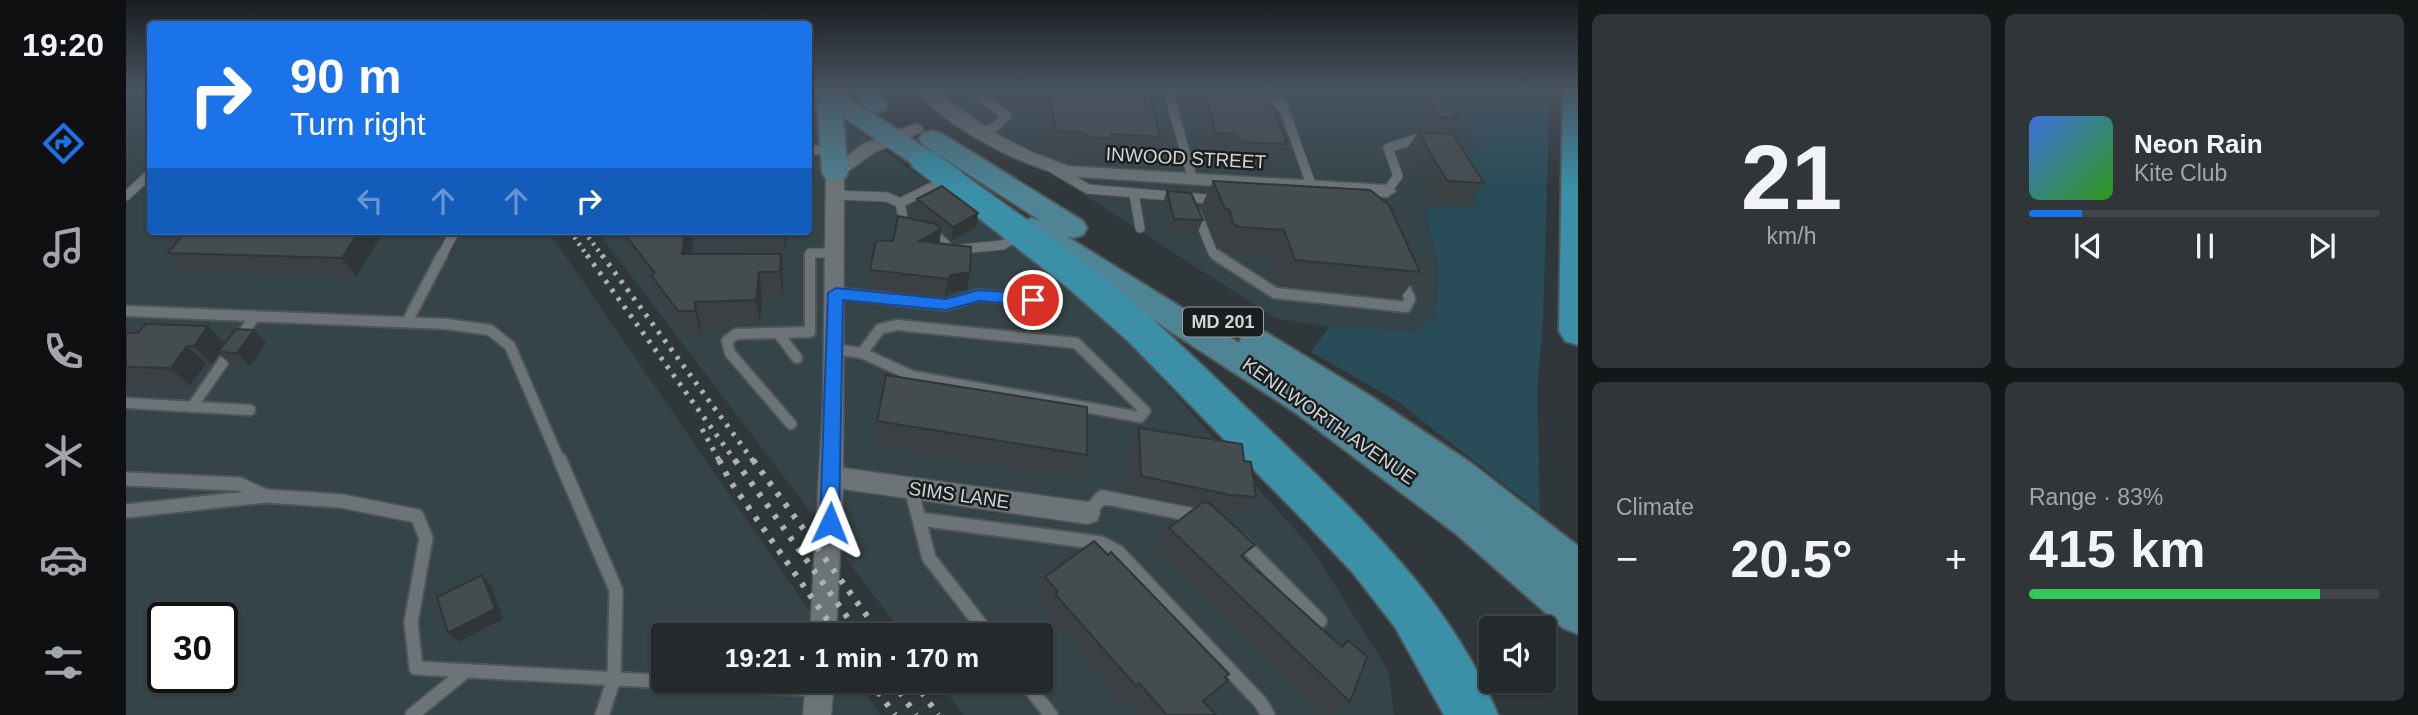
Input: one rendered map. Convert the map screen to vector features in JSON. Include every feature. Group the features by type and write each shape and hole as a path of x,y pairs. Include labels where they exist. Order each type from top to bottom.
{"highway":[{"path":"1577,122 1578,331"},
{"path":"919,152 1080,278 1142,332 1369,558 1412,610 1472,715"}],"main road":[{"path":"828,167 841,122"},
{"name":"KENILWORTH AVENUE","path":"883,122 919,152 1305,401 1470,522 1578,613"},
{"name":"KENILWORTH AVENUE","path":"883,122 919,152 1357,405 1458,474 1578,571"}],"street":[{"name":"INWOOD STREET","path":"969,122 1046,165 1089,174 1387,191"},
{"path":"824,623 836,293 828,167 869,148 919,152"},
{"name":"SIMS LANE","path":"831,477 1088,513"}],"lane":[{"path":"984,132 1000,122"},
{"path":"1177,122 1193,180"},
{"path":"1289,122 1312,187"},
{"path":"1387,191 1398,176 1388,148 1416,139"},
{"path":"919,152 900,203 905,229 937,236 951,250 1003,245 1021,234"},
{"path":"1046,165 1087,189 1231,200"},
{"path":"828,167 900,203"},
{"path":"126,196 147,174"},
{"path":"1134,194 1140,228"},
{"path":"1191,198 1213,253 1275,293 1406,307 1410,299 1395,266"},
{"path":"407,322 453,235"},
{"path":"791,424 730,353 727,341 736,334 810,332 810,253 835,253"},
{"path":"836,293 946,304 979,295 1033,300"},
{"path":"126,311 476,326 503,336 510,346 616,590 614,679 602,715"},
{"path":"192,407 255,316"},
{"path":"834,349 862,353 912,376 1140,417 1146,411 1076,343 897,325 880,330 862,353"},
{"path":"778,333 797,358"},
{"path":"126,403 250,410"},
{"path":"126,479 239,484 265,496"},
{"path":"911,488 929,558 980,623"},
{"path":"126,511 265,496 341,501 417,516 426,538 411,622 416,668 614,679 819,695"},
{"path":"1088,513 1102,497 1211,519"},
{"path":"919,519 1101,543 1118,552 1261,703 1268,715"},
{"path":"1228,531 1245,544 1320,621"},
{"path":"412,715 466,671"},
{"path":"1034,693 1051,715"}],"shaded area":[{"path":"126,122 147,122 147,235 551,235 818,623 651,623 651,693 865,693 881,715 126,715"},
{"path":"812,122 844,122 1032,257 1109,320 1312,549 1388,670 1394,715 964,715 947,693 1053,693 1053,623 895,623 600,235 812,235"},
{"path":"972,122 1463,122 1483,147 1463,152 1481,206 1425,210 1438,264 1437,316 1416,332 1329,327 1275,318"},
{"path":"1463,122 1549,122 1543,321 1537,394 1540,512 1397,401 1311,352 1329,327 1416,332 1437,316 1438,264 1425,210 1481,206 1453,159 1463,152 1482,146"}],"building":[{"path":"1054,122 1156,122 1160,137 1111,134 1112,139 1056,131"},
{"path":"1213,122 1279,122 1287,144 1239,142 1236,134 1216,133"},
{"path":"1418,132 1453,134 1484,183 1447,181"},
{"path":"1213,181 1370,190 1389,205 1420,272 1295,260 1284,230 1239,227 1233,223 1229,209 1225,209"},
{"path":"942,186 978,213 953,227 917,199"},
{"path":"1167,191 1191,193 1203,220 1174,219"},
{"path":"898,216 936,224 941,229 919,241 971,247 970,272 951,275 948,279 870,270 876,240 893,241"},
{"path":"183,235 356,235 342,258 168,253"},
{"path":"625,235 684,235 682,254 781,254 780,272 759,272 756,300 695,302 695,311 678,311 651,275 655,273"},
{"path":"146,324 208,326 194,346 187,346 171,368 126,367 126,333 138,333"},
{"path":"236,329 254,330 237,353 218,352"},
{"path":"886,375 1087,407 1087,455 877,421"},
{"path":"1139,428 1242,444 1244,461 1251,462 1256,497 1230,495 1141,476"},
{"path":"1203,502 1209,503 1255,545 1241,556 1342,647 1348,640 1367,657 1350,702 1169,528"},
{"path":"1094,541 1108,555 1111,552 1229,674 1225,677 1228,680 1203,701 1216,715 1167,715 1139,683 1136,686 1055,594 1058,592 1045,577"},
{"path":"482,575 495,609 448,633 437,597"}],"railway":[{"path":"573,235 588,257"},
{"path":"587,235 603,257"},
{"path":"587,255 736,462"},
{"path":"602,255 754,462"},
{"path":"702,429 720,462"},
{"path":"719,460 730,481 830,623"},
{"path":"735,460 851,623"},
{"path":"753,460 872,623"},
{"path":"879,693 895,715"},
{"path":"900,693 916,715"},
{"path":"922,693 938,715"}],"route":[{"path":"830,523 836,293 946,304 979,295 1033,300"}]}
